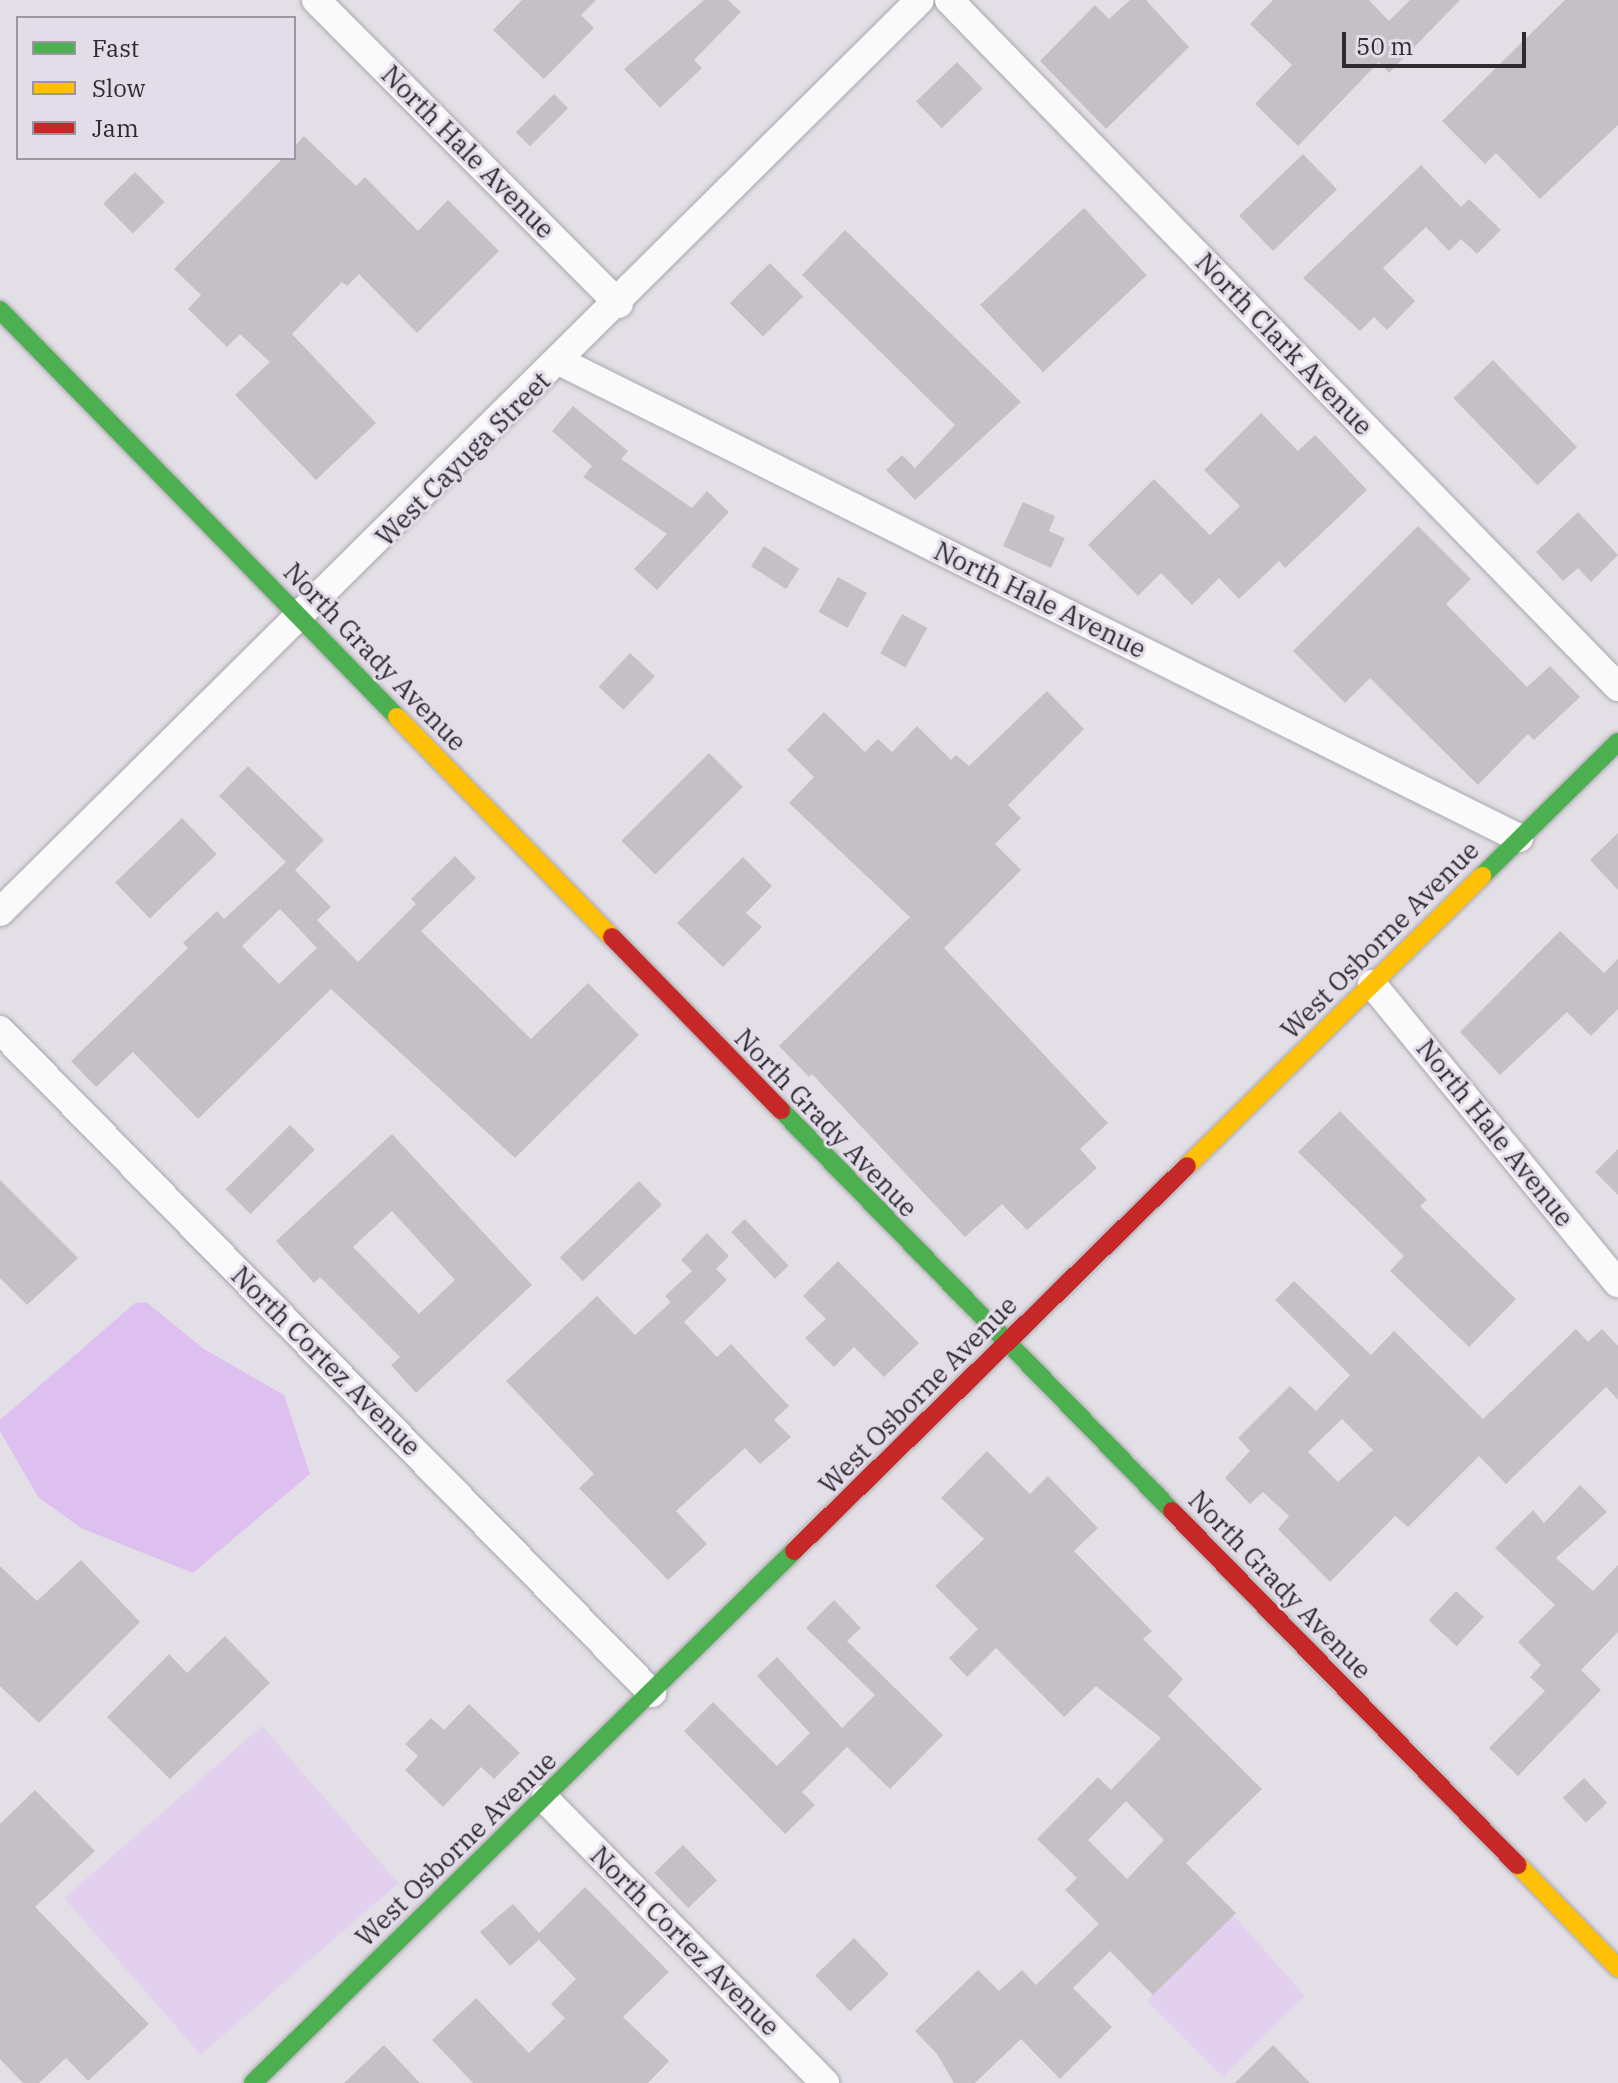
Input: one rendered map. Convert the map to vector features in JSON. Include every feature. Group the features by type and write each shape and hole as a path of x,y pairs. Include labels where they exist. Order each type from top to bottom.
{"street":[{"name":"North Hale Avenue","path":"316,0 619,304"},
{"name":"West Cayuga Street","path":"0,912 561,362 920,0"},
{"name":"North Clark Avenue","path":"949,0 1618,687"},
{"name":"North Grady Avenue","path":"0,310 1006,1346 1618,1968"},
{"name":"North Hale Avenue","path":"561,362 1519,838"},
{"name":"West Osborne Avenue","path":"253,2083 1618,742"},
{"name":"North Hale Avenue","path":"1372,984 1618,1283"},
{"name":"North Cortez Avenue","path":"0,1030 652,1693"},
{"name":"North Cortez Avenue","path":"545,1799 825,2083"}],"shaded area":[{"path":"146,1302 204,1349 284,1395 310,1474 193,1573 81,1528 38,1497 0,1431 0,1420 135,1303"},
{"path":"262,1726 398,1883 201,2055 64,1898"},
{"path":"1194,1871 1305,1996 1223,2077 1147,2001 1153,1994 1112,1953"}],"building":[{"path":"522,0 596,0 581,15 594,28 544,79 493,30"},
{"path":"704,0 728,0 741,12 694,60 702,68 660,108 624,69"},
{"path":"1130,0 1146,0 1189,47 1106,129 1040,61 1095,5 1109,19"},
{"path":"1273,0 1369,0 1389,21 1410,0 1460,0 1389,73 1379,62 1298,146 1255,104 1292,65 1250,24"},
{"path":"1565,0 1618,0 1618,125 1540,199 1496,153 1485,164 1442,121"},
{"path":"957,62 983,89 942,128 916,102"},
{"path":"554,94 568,108 530,146 516,132"},
{"path":"304,136 356,186 365,177 418,231 448,200 499,251 417,333 359,274 347,286 342,282 292,334 376,423 316,480 235,395 270,362 240,334 227,347 188,309 201,295 174,269 281,160 296,160 296,145"},
{"path":"1303,154 1337,189 1273,251 1239,216"},
{"path":"1421,165 1461,207 1469,199 1501,230 1477,254 1461,239 1449,251 1426,227 1383,268 1415,301 1387,330 1374,317 1360,331 1303,278"},
{"path":"135,172 165,202 133,234 103,204"},
{"path":"1084,208 1147,275 1043,372 980,305"},
{"path":"845,230 1021,402 915,500 886,470 902,455 915,468 955,425 802,275"},
{"path":"770,263 803,296 763,337 730,303"},
{"path":"1493,360 1577,447 1537,485 1453,398"},
{"path":"573,406 628,451 621,459 692,508 707,491 729,512 657,590 634,569 667,534 583,477 592,466 552,431"},
{"path":"1261,413 1298,451 1315,435 1367,490 1285,568 1279,561 1239,599 1219,578 1192,605 1161,573 1138,596 1088,545 1154,479 1210,535 1240,506 1204,470"},
{"path":"1023,502 1055,516 1049,531 1065,538 1051,568 1003,546"},
{"path":"1578,512 1618,555 1591,582 1578,568 1563,581 1536,552"},
{"path":"1418,526 1471,579 1446,604 1527,687 1550,666 1580,697 1534,740 1528,734 1478,785 1370,678 1345,703 1293,651"},
{"path":"764,546 799,569 786,589 751,566"},
{"path":"838,577 867,593 847,628 819,612"},
{"path":"902,614 927,628 906,667 880,653"},
{"path":"630,653 655,676 623,710 599,687"},
{"path":"1047,691 1084,729 1008,805 1021,818 995,844 1021,870 944,948 1108,1123 1080,1149 1097,1168 1027,1230 1002,1204 965,1237 812,1074 809,1077 779,1046 910,917 789,803 814,777 787,750 824,712 865,752 878,739 892,752 917,726 951,760 956,755 969,766"},
{"path":"709,753 743,787 655,875 621,841"},
{"path":"248,766 324,840 295,870 331,907 317,920 358,962 416,904 411,899 455,856 476,878 421,931 531,1039 588,983 639,1035 515,1158 331,989 198,1119 133,1052 96,1087 71,1061 188,948 183,943 217,911 224,919 286,862 219,796","holes":["280,909 317,948 279,984 242,946"]},
{"path":"182,818 217,854 150,919 115,883"},
{"path":"1618,833 1618,890 1590,860"},
{"path":"743,857 772,886 746,913 762,927 723,967 677,923"},
{"path":"1560,931 1604,973 1618,959 1618,1009 1591,1036 1567,1012 1500,1075 1460,1032"},
{"path":"1340,1111 1427,1200 1420,1206 1516,1299 1469,1347 1390,1271 1404,1256 1298,1152"},
{"path":"290,1125 315,1150 250,1214 226,1189"},
{"path":"392,1134 532,1285 416,1393 391,1365 400,1357 320,1277 314,1283 276,1241","holes":["392,1211 455,1280 419,1314 353,1247"]},
{"path":"1618,1149 1618,1195 1595,1172"},
{"path":"0,1180 78,1258 27,1305 0,1278"},
{"path":"639,1181 662,1205 583,1281 560,1257"},
{"path":"745,1219 789,1266 775,1279 731,1232"},
{"path":"707,1233 729,1256 716,1269 727,1280 684,1322 717,1357 731,1344 789,1406 774,1420 791,1437 760,1464 745,1448 676,1511 707,1544 668,1580 579,1488 594,1474 506,1381 597,1296 635,1335 671,1302 665,1296 692,1271 681,1260"},
{"path":"838,1261 919,1343 884,1377 854,1347 834,1367 805,1338 826,1319 803,1296"},
{"path":"1294,1281 1371,1355 1394,1331 1483,1419 1576,1329 1588,1342 1602,1329 1618,1346 1618,1400 1606,1387 1506,1484 1479,1456 1408,1527 1395,1516 1330,1582 1278,1529 1289,1516 1263,1492 1250,1504 1225,1478 1250,1451 1238,1438 1290,1386 1316,1411 1350,1375 1275,1300","holes":["1342,1419 1373,1450 1338,1482 1308,1452"]},
{"path":"987,1451 1030,1494 1048,1476 1098,1528 1074,1551 1152,1631 1143,1639 1183,1679 1168,1696 1262,1789 1186,1863 1236,1913 1153,1995 1110,1951 1073,1988 1112,2027 1060,2079 1021,2039 975,2083 954,2083 937,2054 915,2031 978,1970 999,1991 1022,1970 1036,1985 1099,1924 1065,1890 1077,1878 1037,1839 1098,1777 1111,1790 1161,1738 1096,1686 1064,1717 996,1648 967,1677 949,1658 978,1629 935,1586 984,1539 941,1498","holes":["1126,1801 1164,1840 1127,1879 1088,1840"]},
{"path":"1580,1485 1607,1512 1556,1558 1593,1591 1618,1565 1618,1632 1581,1670 1601,1690 1518,1776 1489,1748 1545,1691 1530,1677 1541,1665 1518,1642 1555,1605 1495,1548 1533,1510 1544,1523"},
{"path":"81,1560 140,1622 39,1723 0,1686 0,1566 37,1601"},
{"path":"1456,1591 1484,1617 1457,1646 1429,1620"},
{"path":"834,1600 861,1628 847,1641 943,1735 890,1789 847,1747 802,1792 815,1805 785,1834 684,1731 713,1702 777,1766 810,1733 757,1676 777,1657 842,1728 875,1695 806,1628"},
{"path":"225,1636 270,1683 170,1779 107,1717 169,1654 187,1673"},
{"path":"469,1704 520,1753 494,1779 481,1767 443,1807 405,1770 418,1756 405,1744 431,1718 444,1730"},
{"path":"1584,1778 1607,1803 1586,1823 1563,1798"},
{"path":"35,1790 95,1851 35,1907 149,2024 88,2081 66,2058 39,2083 23,2083 0,2059 0,1824"},
{"path":"683,1845 717,1880 688,1908 654,1873"},
{"path":"585,1887 669,1972 623,2017 669,2061 648,2083 473,2083 432,2040 476,1998 529,2053 565,2018 551,2004 576,1979 539,1940 510,1966 480,1932 513,1904 539,1933"},
{"path":"854,1938 889,1974 850,2011 815,1976"},
{"path":"384,2045 420,2083 344,2083"},
{"path":"1273,2045 1310,2083 1235,2083"}],"traffic: fast":[{"path":"0,310 397,717"},
{"path":"1482,876 1618,742"},
{"path":"781,1110 1172,1511"},
{"path":"253,2083 794,1551"}],"traffic: slow":[{"path":"397,717 612,937"},
{"path":"1187,1166 1482,876"},
{"path":"1518,1865 1618,1968"}],"traffic: jam":[{"path":"612,937 781,1110"},
{"path":"794,1551 1187,1166"},
{"path":"1172,1511 1518,1865"}]}
